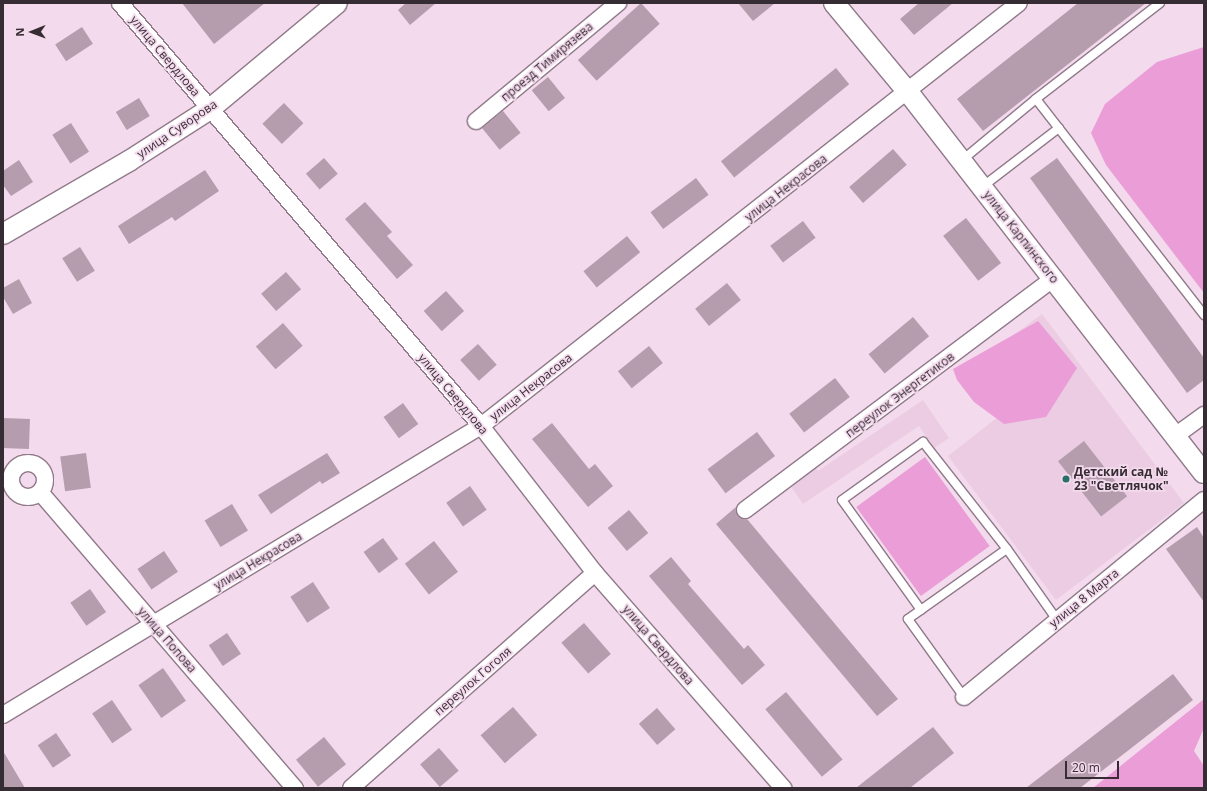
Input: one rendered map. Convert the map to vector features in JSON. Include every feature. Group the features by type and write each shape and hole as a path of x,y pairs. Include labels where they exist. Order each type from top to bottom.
{"street":[{"name":"улица Свердлова","path":"120,3 481,426 595,573 782,788"},
{"name":"улица Суворова","path":"3,234 129,161 210,109 337,3"},
{"name":"проезд Тимирязева","path":"476,121 618,3"},
{"name":"улица Карпинского","path":"834,3 908,92 1204,473"},
{"name":"улица Некрасова","path":"3,714 481,426 908,92 1019,3"},
{"name":"переулок Энергетиков","path":"746,510 1053,279"},
{"path":"1175,436 1204,416"},
{"name":"улица Попова","path":"40,492 295,788"},
{"name":"улица 8 Марта","path":"964,697 1204,500"},
{"name":"переулок Гоголя","path":"351,788 595,573"}],"lane":[{"path":"962,161 1036,99 1160,3"},
{"path":"1036,99 1204,315"},
{"path":"982,187 1059,128"},
{"path":"921,610 842,500 923,442 1007,549 1057,620"},
{"path":"964,697 908,619 1007,549"}],"shaded area":[{"path":"1204,47 1204,293 1106,165 1091,133 1105,104 1157,62"},
{"name":"Детский сад № 23 \"Светлячок\"","path":"1042,314 1184,503 1056,600 948,456 998,417 964,372"},
{"path":"1038,321 1077,368 1046,417 1004,424 974,402 957,380 953,369"},
{"path":"923,400 949,438 934,448 919,426 803,504 788,482 814,465 818,471"},
{"path":"925,457 990,546 921,596 856,507"},
{"path":"1204,699 1204,728 1194,751 1204,766 1204,788 1093,788"}],"building":[{"path":"182,3 265,3 214,44"},
{"path":"406,3 436,3 410,25 398,10"},
{"path":"641,3 660,24 597,81 578,60"},
{"path":"738,3 775,3 753,21"},
{"path":"919,3 953,3 914,35 900,19"},
{"path":"1078,3 1146,3 983,131 957,99"},
{"path":"82,27 93,44 66,61 55,44"},
{"path":"836,68 849,84 734,177 721,161"},
{"path":"548,77 565,98 549,111 532,90"},
{"path":"139,98 150,116 127,130 116,112"},
{"path":"284,103 303,123 282,144 262,124"},
{"path":"503,111 521,133 500,150 482,128"},
{"path":"71,123 89,152 70,163 52,135"},
{"path":"893,149 907,165 863,203 849,187"},
{"path":"324,158 338,174 320,190 306,174"},
{"path":"1057,158 1204,358 1204,380 1187,393 1030,178"},
{"path":"19,160 33,182 11,196 3,185 3,171"},
{"path":"205,170 219,191 175,221 172,217 129,244 118,226"},
{"path":"696,178 709,195 663,229 650,212"},
{"path":"365,202 392,232 387,236 413,265 397,279 345,219"},
{"path":"966,218 1001,263 978,281 943,236"},
{"path":"803,221 816,238 783,262 770,246"},
{"path":"627,236 640,252 597,288 583,271"},
{"path":"80,247 95,271 77,282 62,258"},
{"path":"286,272 301,289 276,311 261,294"},
{"path":"19,279 32,303 13,314 3,297 3,288"},
{"path":"727,283 741,300 709,326 695,309"},
{"path":"446,291 464,311 442,331 424,311"},
{"path":"913,317 929,336 885,373 869,354"},
{"path":"283,323 303,346 276,369 256,347"},
{"path":"478,344 497,365 479,381 460,360"},
{"path":"649,346 663,363 632,388 618,371"},
{"path":"835,378 850,397 804,433 789,414"},
{"path":"403,403 418,424 399,438 384,417"},
{"path":"3,418 30,419 29,449 3,448"},
{"path":"552,423 589,469 595,464 613,486 588,507 532,439"},
{"path":"757,432 775,456 726,493 707,469"},
{"path":"1084,441 1127,496 1101,516 1058,461"},
{"path":"86,453 91,488 65,491 60,457"},
{"path":"327,453 340,473 322,484 320,481 271,514 258,495"},
{"path":"470,486 487,510 463,526 446,503"},
{"path":"232,504 248,531 221,547 205,520"},
{"path":"736,507 738,516 747,519 898,699 877,716 716,524"},
{"path":"629,510 648,533 627,551 608,528"},
{"path":"1197,527 1204,538 1204,602 1166,549"},
{"path":"383,538 398,559 379,573 364,552"},
{"path":"434,541 458,572 429,595 405,564"},
{"path":"164,551 178,572 151,590 137,569"},
{"path":"671,557 691,581 688,584 744,649 748,645 765,665 742,685 649,576"},
{"path":"313,582 330,608 307,623 290,597"},
{"path":"90,589 106,612 86,626 70,603"},
{"path":"584,623 611,654 588,674 561,643"},
{"path":"227,633 241,654 223,666 209,645"},
{"path":"163,668 186,701 161,718 138,685"},
{"path":"1173,674 1193,700 1080,788 1026,788"},
{"path":"786,692 843,759 822,777 765,709"},
{"path":"112,700 132,730 112,743 92,713"},
{"path":"513,707 537,735 505,763 481,735"},
{"path":"657,708 675,729 657,745 639,724"},
{"path":"933,727 954,753 910,788 856,788"},
{"path":"56,733 71,755 53,768 38,745"},
{"path":"324,737 346,764 318,787 296,760"},
{"path":"439,748 459,771 440,787 420,764"},
{"path":"3,751 25,788 3,788"}],"place":[{"name":"Детский сад № 23 \"Светлячок\"","path":"1066,479"}]}
